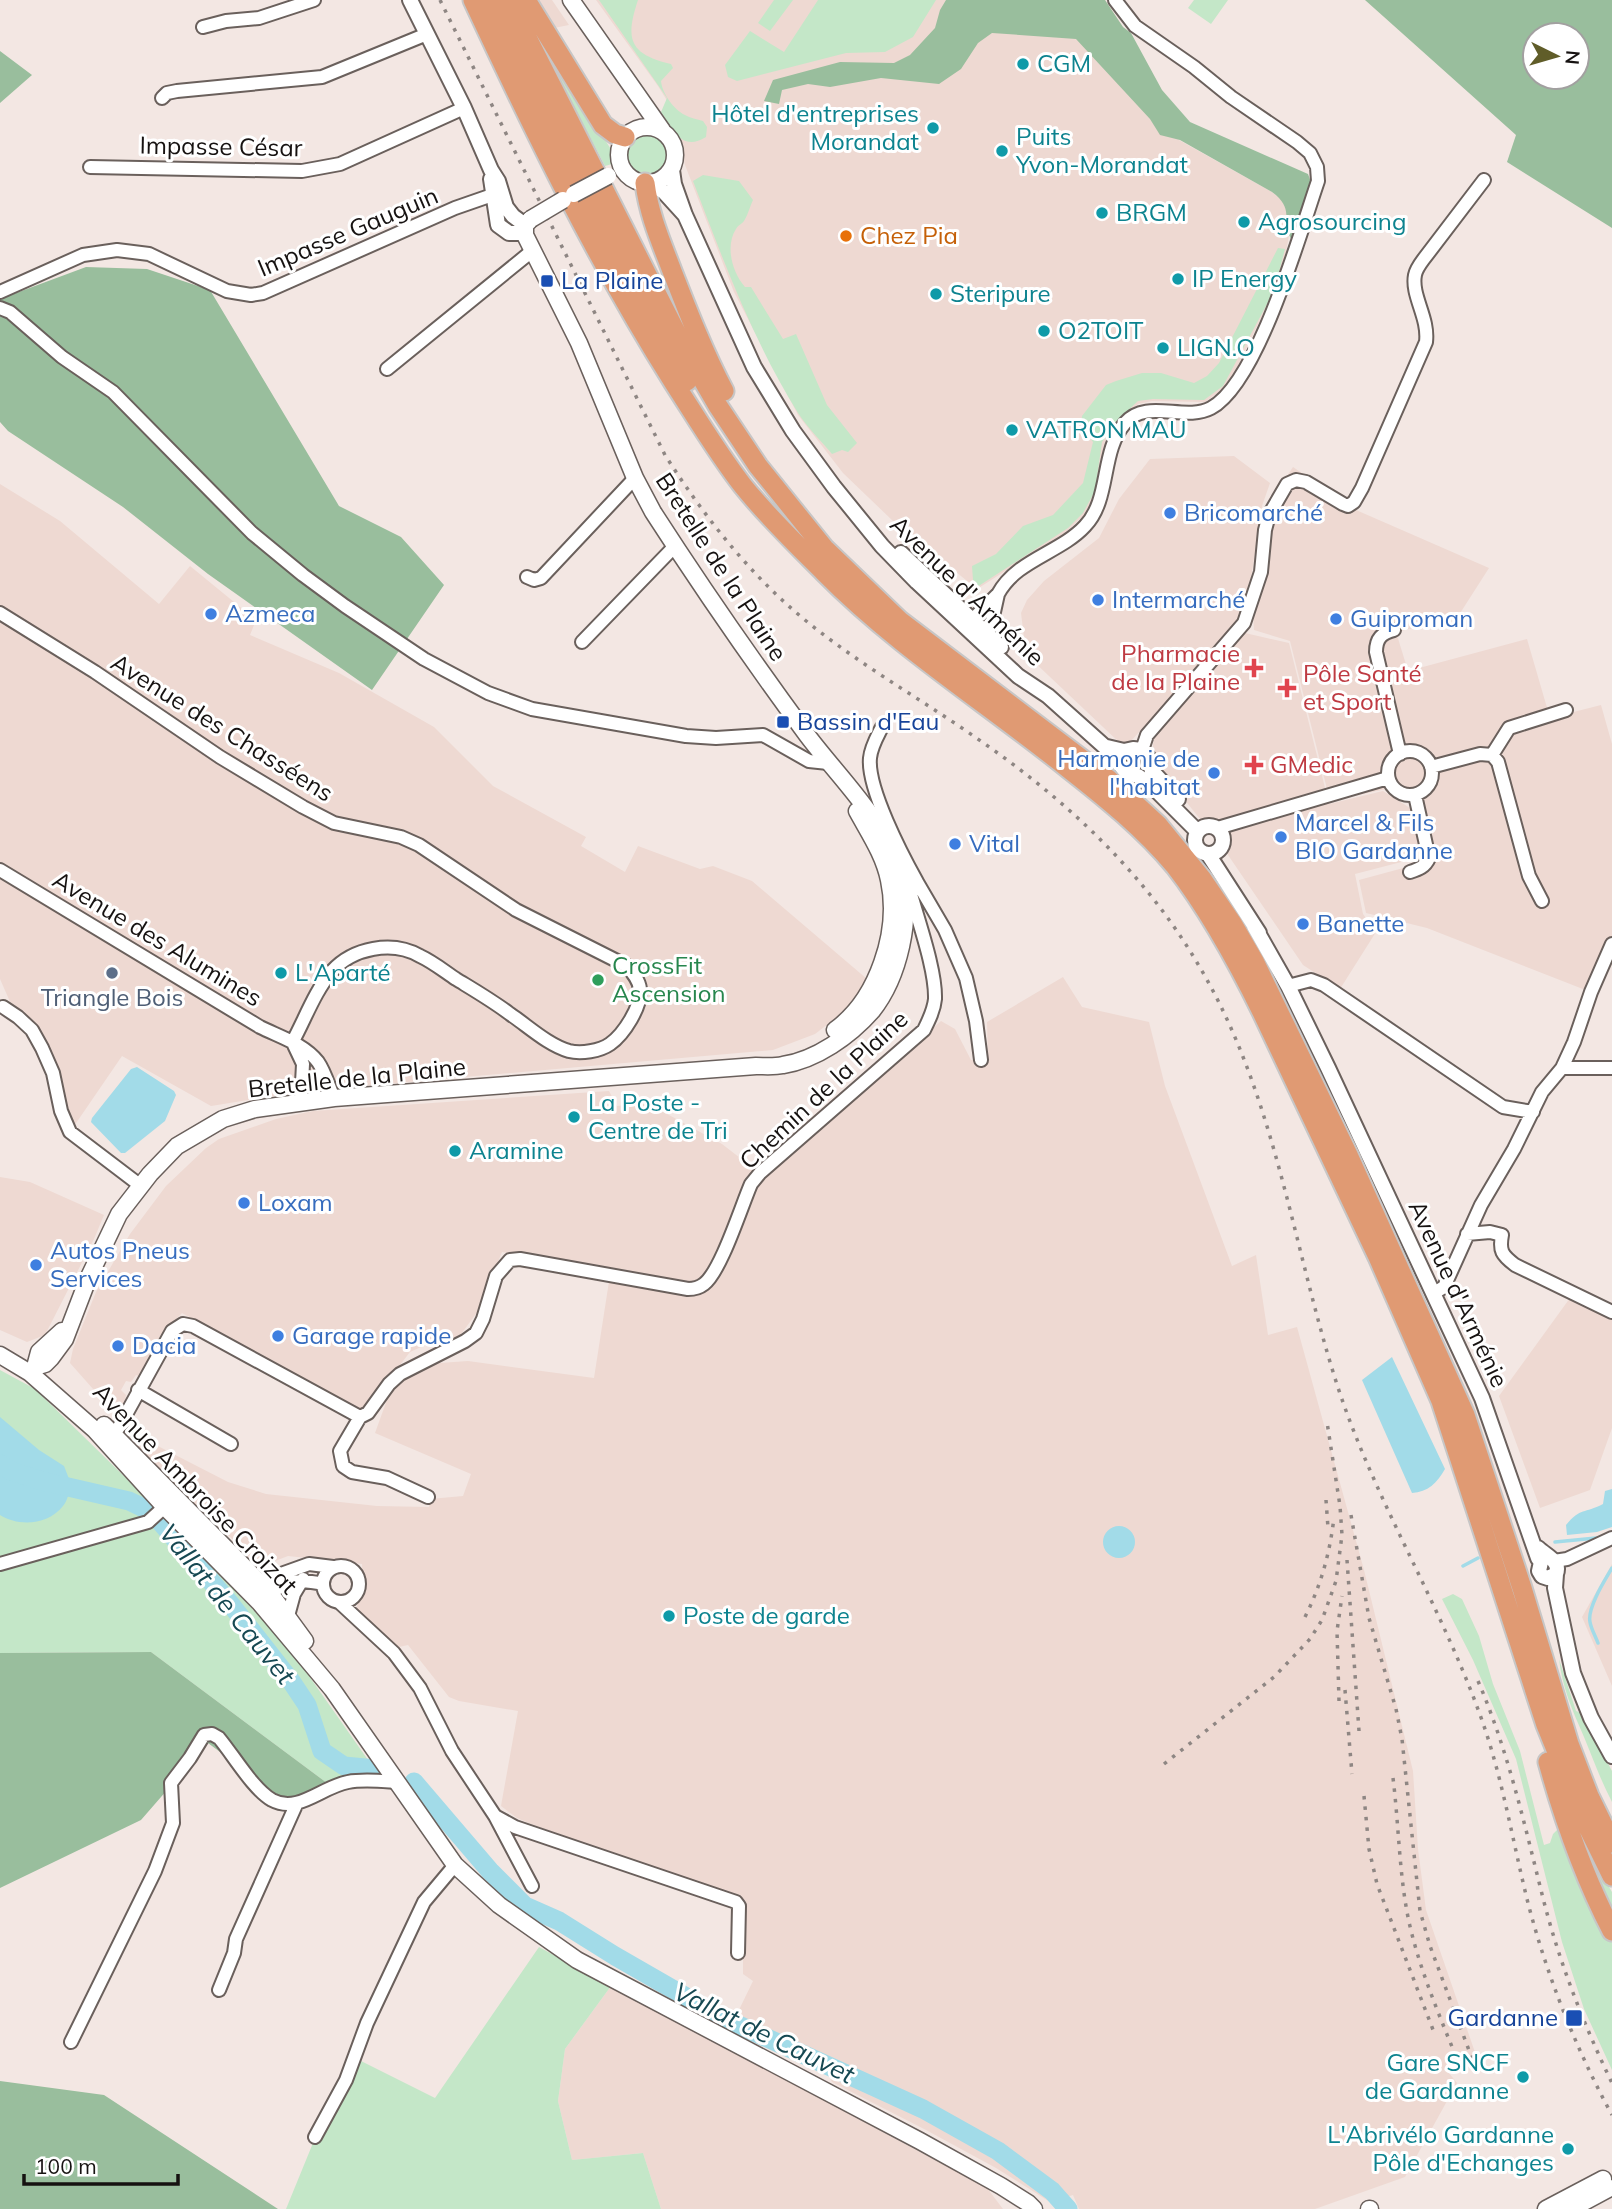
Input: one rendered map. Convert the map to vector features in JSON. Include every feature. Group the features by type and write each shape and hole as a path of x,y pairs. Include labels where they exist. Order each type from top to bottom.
{"highway":[{"path":"473,0 508,76 598,254 638,325 744,487 861,609 923,660 1063,764 1140,829 1174,866 1209,914 1262,1012 1417,1343 1463,1465 1525,1665 1562,1769 1612,1876"},
{"path":"489,0 632,280 711,424 788,534"},
{"path":"508,0 682,344 758,466 824,548 900,621 1108,779 1158,825 1202,879 1232,923 1254,961 1354,1167 1465,1415 1569,1744 1589,1796 1612,1843"},
{"path":"526,0 603,125 615,134 628,134"},
{"path":"648,183 648,206 714,372 793,510"},
{"path":"1533,1626 1578,1743 1612,1819"},
{"path":"1525,1665 1533,1709 1561,1808 1594,1896 1612,1931"}],"main road":[{"path":"527,226 568,197 615,172 648,183 663,179 672,170 676,158 670,138 571,0"},
{"path":"615,172 620,147 637,121 639,109 636,94"},
{"path":"628,134 642,127 662,130"},
{"name":"Bretelle de la Plaine","path":"33,1370 51,1358 65,1339 118,1214 177,1146 223,1119 255,1108 334,1098 782,1066 824,1050 866,1018 879,1002 899,958 904,928 905,886 895,856 879,828 853,792 828,764 653,512 635,478 579,343 532,251 527,226"},
{"path":"0,1343 33,1370"},
{"path":"0,1355 33,1370"},
{"name":"Avenue Ambroise Croizat","path":"33,1370 84,1406 163,1509 288,1616 313,1653 332,1689"},
{"name":"Avenue Ambroise Croizat","path":"265,1597 455,1865 499,1905 577,1960 932,2148 1000,2186 1034,2209"},
{"path":"1546,2209 1607,2184 1571,2209"}],"street":[{"path":"203,27 226,21 259,18 314,0"},
{"path":"410,0 498,181 495,221 500,229 509,233 527,226"},
{"path":"969,623 1016,572 1076,535 1087,524 1096,511 1115,442 1125,423 1136,414 1154,411 1191,414 1209,410 1223,401 1233,389 1270,321 1318,181 1317,167 1310,153 1135,26 1115,0"},
{"path":"162,98 167,93 177,91 322,77 428,34"},
{"name":"Impasse César","path":"90,166 302,171 340,164 464,108"},
{"name":"Avenue d'Arménie","path":"672,170 685,215 754,367 793,431 834,487 858,515 969,623 1105,747 1123,767"},
{"path":"1138,776 1147,769 1140,754 1147,735 1244,623 1261,572 1269,515 1287,484 1296,480 1306,482 1343,504 1348,506 1354,502 1426,342 1428,328 1415,289 1415,274 1484,180"},
{"name":"Avenue d'Arménie","path":"648,183 664,192 685,215"},
{"name":"Impasse Gauguin","path":"0,292 91,253 117,250 149,254 227,291 251,295 263,293 455,208 497,193"},
{"path":"387,369 532,251"},
{"path":"0,308 10,312 62,357 113,392 252,533 303,575 397,642 463,681 521,706 546,711 693,737 763,735 808,761 828,764"},
{"path":"527,577 534,580 541,578 635,478"},
{"path":"582,642 675,546"},
{"path":"983,636 992,621 998,594"},
{"name":"Avenue des Chasséens","path":"0,613 269,788 334,823 401,837 419,845 516,910 627,966 636,977 640,989 639,1004 630,1021 610,1044 583,1053 568,1050 550,1041 418,954 392,948 364,950 348,957 332,971 293,1041"},
{"path":"1394,630 1385,632 1378,638 1376,652 1400,754"},
{"path":"1492,755 1509,728 1566,710"},
{"path":"882,727 872,747 870,772 905,886 945,930 966,978 981,1059"},
{"path":"1105,747 1140,754 1200,829"},
{"path":"1406,752 1419,753 1431,767 1432,774 1427,787 1415,795 1401,794 1395,790 1388,778 1390,764 1406,752"},
{"path":"1140,754 1123,758 1123,767 1127,773 1138,776 1151,785 1200,829"},
{"path":"1431,767 1480,754 1492,755 1498,762 1529,876 1542,901"},
{"path":"1221,827 1388,778"},
{"path":"1410,872 1427,864 1429,858 1415,795"},
{"path":"1213,827 1220,832 1223,840 1214,852 1196,848 1194,839 1200,829 1213,827"},
{"name":"Avenue d'Arménie","path":"1214,852 1235,898 1312,1023 1328,1068 1482,1398 1534,1545 1554,1569 1573,1672 1591,1718 1612,1756"},
{"name":"Avenue des Alumines","path":"0,870 260,1027 282,1039 293,1041 317,1062 334,1098"},
{"name":"Chemin de la Plaine","path":"360,1417 368,1413 388,1384 400,1374 476,1333 496,1276 510,1260 520,1259 688,1289 705,1284 716,1270 755,1179 924,1030 935,1002 934,979 905,886"},
{"path":"1434,1293 1444,1287 1496,1176 1514,1149 1542,1092 1562,1068 1612,944"},
{"path":"1291,985 1311,980 1324,985 1503,1107 1533,1112"},
{"path":"3,1007 32,1030 42,1048 53,1073 61,1111 70,1132 141,1186"},
{"path":"293,1041 303,1065 302,1102"},
{"path":"1562,1068 1612,1068"},
{"path":"1467,1234 1490,1232 1502,1236 1500,1248 1503,1256 1515,1265 1612,1312"},
{"path":"110,1438 163,1344 172,1331 183,1324 193,1326 360,1417 340,1451 343,1466 352,1472 387,1478 428,1497"},
{"path":"138,1391 231,1444"},
{"path":"0,1564 148,1522 163,1509"},
{"path":"1554,1569 1612,1538"},
{"path":"252,1585 309,1564 339,1566 350,1569 359,1583 353,1597 339,1602"},
{"path":"333,1567 326,1574 323,1584 326,1594 339,1602 394,1653 420,1688 452,1751 495,1816 532,1885"},
{"path":"265,1597 289,1582 303,1579 323,1584"},
{"path":"288,1616 294,1594 303,1579"},
{"path":"71,2042 155,1871 173,1823 171,1783 204,1735 212,1734 219,1738 252,1782 271,1800 285,1805 296,1805 333,1785 352,1781 397,1782"},
{"path":"219,1990 234,1953 236,1939 296,1805"},
{"path":"495,1816 515,1827 736,1902 739,1906 738,1953"},
{"path":"315,2137 346,2080 367,2023 419,1911 455,1865"}],"shaded area":[{"path":"532,0 552,0 569,25 549,29"},
{"path":"596,0 1105,0 1123,27 1179,140 1272,192 1282,200 1287,211 1289,235 1273,293 1237,368 1223,389 1205,402 1152,401 1138,404 1120,420 1105,442 1093,497 1086,513 1065,533 977,589 893,521 843,473 798,415 734,292 685,165 676,115"},
{"path":"1234,456 1270,483 1262,506 1248,598 1231,632 1130,742 1121,744 1031,659 1024,637 1021,613 1027,600 1044,581 1099,538 1119,499 1150,459"},
{"path":"1293,467 1356,510 1489,568 1457,618 1396,632 1408,671 1527,639 1550,718 1601,705 1612,744 1612,936 1588,991 1427,928 1366,913 1359,880 1407,867 1422,855 1413,805 1386,789 1330,801 1290,641 1254,630 1253,607 1269,503"},
{"path":"0,484 60,521 159,604 190,566 256,620 250,635 339,673 434,727 493,786 586,837 581,846 625,872 638,846 700,869 713,866 752,881 867,979 845,1011 815,1034 773,1050 350,1087 211,1106 122,1056 72,1129 35,1031 11,1004 0,979"},
{"path":"1245,633 1289,643 1329,804 1383,791 1410,808 1420,849 1409,860 1355,874 1363,914 1376,932 1340,989 1303,965 1228,855 1223,846 1225,834 1215,818 1200,819 1155,763 1155,733"},
{"path":"1063,977 1082,1007 1149,1022 1165,1086 1232,1266 1256,1255 1268,1335 1297,1327 1364,1570 1413,1771 1418,1849 1426,1910 1479,2064 1449,2073 1457,2083 1405,2177 1315,2209 1079,2209 1073,2195 1050,2202 996,2168 832,2082 829,2076 835,2062 737,2014 753,1981 743,1974 743,1913 746,1901 517,1818 501,1806 518,1711 449,1697 408,1645 399,1647 356,1611 363,1581 362,1564 288,1556 262,1566 254,1562 130,1441 137,1439 152,1443 228,1482 266,1494 377,1506 429,1507 430,1499 463,1496 471,1474 375,1433 392,1386 414,1369 440,1363 468,1361 594,1378 610,1275 710,1290 759,1182 941,1021 955,1029 971,1060 988,1060 987,1022"},
{"path":"609,1091 617,1106 647,1103 722,1144 757,1171 712,1268 702,1279 685,1284 502,1252 478,1311 459,1337 410,1352 369,1405 362,1408 354,1408 182,1313 160,1336 139,1376 136,1375 131,1382 126,1381 121,1390 126,1395 125,1400 117,1416 70,1363 96,1292 130,1234 166,1186 219,1139 276,1119 313,1111"},
{"path":"0,1177 30,1182 104,1215 45,1335 27,1342 0,1330"},
{"path":"1570,1298 1612,1318 1612,1428 1590,1490 1540,1508 1499,1396"},
{"path":"1612,1564 1612,1686 1582,1617"},
{"path":"611,1986 987,2188 1003,2209 661,2209 643,2153 572,2160 558,2101 565,2049"}],"green space":[{"path":"518,0 612,151 612,164 605,166"},
{"path":"599,0 638,0 632,25 634,43 646,55 671,64 673,68 661,81 666,96 681,113 703,121 707,127 706,137 691,142 674,132 661,112 667,98"},
{"path":"774,0 793,0 770,31 758,23"},
{"path":"818,0 936,0 913,37 885,52 846,53 737,81 728,77 725,65 750,31 784,52"},
{"path":"946,0 1105,0 1123,27 1131,33 1162,90 1190,122 1308,174 1312,185 1291,239 1285,209 1279,198 1180,140 1160,135 1150,119 1076,39 992,33 978,43 961,69 939,84 881,78 830,87 808,84 782,90 779,104 764,101 773,80 840,62 894,63 910,55 935,28"},
{"path":"1194,0 1228,0 1211,24 1188,8"},
{"path":"1365,0 1612,0 1612,228 1507,162 1516,135"},
{"path":"0,51 32,75 0,103"},
{"path":"648,133 657,134 664,139 669,146 669,164 664,171 657,176 648,177 639,176 632,171 627,164 626,155 627,146 632,139 639,134"},
{"path":"703,175 739,181 753,200 731,243 734,267 745,287 751,287 783,339 796,334 827,405 857,443 848,452 842,450 832,454 798,413 782,386 740,300 693,181"},
{"path":"1278,248 1285,249 1274,291 1223,386 1204,400 1138,401 1119,419 1102,442 1095,491 1083,513 1068,528 977,587 973,580 972,566 996,554 1023,526 1053,515 1083,483 1093,442 1081,427 1082,416 1106,385 1142,373 1161,373 1194,383 1207,376 1219,363"},
{"path":"86,267 147,269 210,290 339,506 401,537 444,585 372,690 208,574 123,507 8,431 0,422 0,299"},
{"path":"0,1370 35,1389 172,1523 290,1649 387,1787 335,1789 151,1652 0,1653"},
{"path":"1453,1594 1462,1599 1479,1636 1493,1684 1520,1751 1544,1845 1550,1843 1558,1829 1612,1942 1612,2070 1584,2009 1562,1942 1516,1759 1473,1660 1442,1599"},
{"path":"151,1652 335,1789 299,1811 208,1743 141,1820 0,1888 0,1653"},
{"path":"1559,1659 1576,1711 1581,1713 1612,1771 1612,1802 1572,1709"},
{"path":"1575,1831 1612,1892 1612,1919"},
{"path":"539,1947 611,1986 565,2049 558,2101 572,2160 643,2153 661,2209 286,2209 349,2055 435,2098"},
{"path":"0,2081 104,2095 278,2209 0,2209"}],"water":[{"path":"137,1067 176,1095 165,1121 125,1153 121,1153 91,1122 131,1069"},
{"path":"1392,1357 1445,1469 1432,1486 1423,1491 1412,1493 1362,1380"},
{"path":"0,1417 39,1450 64,1466 71,1484 68,1495 63,1506 50,1517 24,1522 0,1515"},
{"path":"1612,1489 1612,1527 1597,1532 1567,1535 1566,1525 1571,1519 1603,1504 1605,1491"},
{"path":"1119,1526 1130,1531 1135,1542 1130,1553 1119,1558 1108,1553 1103,1542 1108,1531"}],"waterway":[{"name":"Vallat de Cauvet","path":"0,1464 11,1471 42,1481 129,1501 152,1512 291,1681 307,1705 322,1751 344,1766 376,1769"},
{"path":"1555,1542 1596,1538"},
{"path":"1463,1566 1478,1558"},
{"path":"1598,1643 1591,1625 1591,1609 1612,1568"},
{"name":"Vallat de Cauvet","path":"414,1782 490,1871 525,1906 559,1921 721,2017 923,2109 998,2151 1052,2191 1068,2209"}],"railway":[{"path":"440,0 665,455 712,522 746,564 805,620 848,653 1017,767 1078,818 1133,874 1181,937 1202,971 1227,1018 1264,1118 1319,1324 1349,1418 1385,1503 1444,1627 1479,1712 1494,1759 1528,1903 1544,1958 1575,2038 1612,2115"},
{"path":"1164,1764 1274,1677 1310,1639 1322,1620 1336,1581 1342,1535 1327,1422"},
{"path":"1326,1500 1328,1528"},
{"path":"1351,1515 1369,1618 1396,1709 1402,1739 1420,1911 1430,1946 1473,2061"},
{"path":"1305,1617 1324,1568 1334,1517"},
{"path":"1347,1560 1359,1731"},
{"path":"1339,1701 1337,1631 1342,1596"},
{"path":"1478,1681 1507,1763 1557,1948 1582,2017 1612,2083"},
{"path":"1345,1690 1352,1774"},
{"path":"1393,1778 1409,1922 1425,1976 1459,2064"},
{"path":"1364,1796 1369,1849 1377,1884 1435,2035"}],"place":[{"name":"CGM","path":"1023,64"},
{"name":"Hôtel d'entreprises Morandat","path":"933,128"},
{"name":"Puits Yvon-Morandat","path":"1002,151"},
{"name":"BRGM","path":"1102,213"},
{"name":"Agrosourcing","path":"1244,222"},
{"name":"Chez Pia","path":"846,236"},
{"name":"IP Energy","path":"1178,279"},
{"name":"La Plaine","path":"547,281"},
{"name":"Steripure","path":"936,294"},
{"name":"O2TOIT","path":"1044,331"},
{"name":"LIGN.O","path":"1163,348"},
{"name":"VATRON MAU","path":"1012,430"},
{"name":"Bricomarché","path":"1170,513"},
{"name":"Intermarché","path":"1098,600"},
{"name":"Azmeca","path":"211,614"},
{"name":"Guiproman","path":"1336,619"},
{"name":"Pharmacie de la Plaine","path":"1254,668"},
{"name":"Pôle Santé et Sport","path":"1287,688"},
{"name":"Bassin d'Eau","path":"783,722"},
{"name":"GMedic","path":"1254,765"},
{"name":"Harmonie de l'habitat","path":"1214,773"},
{"name":"Marcel & Fils BIO Gardanne","path":"1281,837"},
{"name":"Vital","path":"955,844"},
{"name":"Banette","path":"1303,924"},
{"name":"Triangle Bois","path":"112,973"},
{"name":"L'Aparté","path":"281,973"},
{"name":"CrossFit Ascension","path":"598,980"},
{"name":"La Poste - Centre de Tri","path":"574,1117"},
{"name":"Aramine","path":"455,1151"},
{"name":"Loxam","path":"244,1203"},
{"name":"Autos Pneus Services","path":"36,1265"},
{"name":"Garage rapide","path":"278,1336"},
{"name":"Dacia","path":"118,1346"},
{"name":"Poste de garde","path":"669,1616"},
{"name":"Gardanne","path":"1574,2018"},
{"name":"Gare SNCF de Gardanne","path":"1523,2077"},
{"name":"L'Abrivélo Gardanne Pôle d'Echanges","path":"1568,2149"}]}
